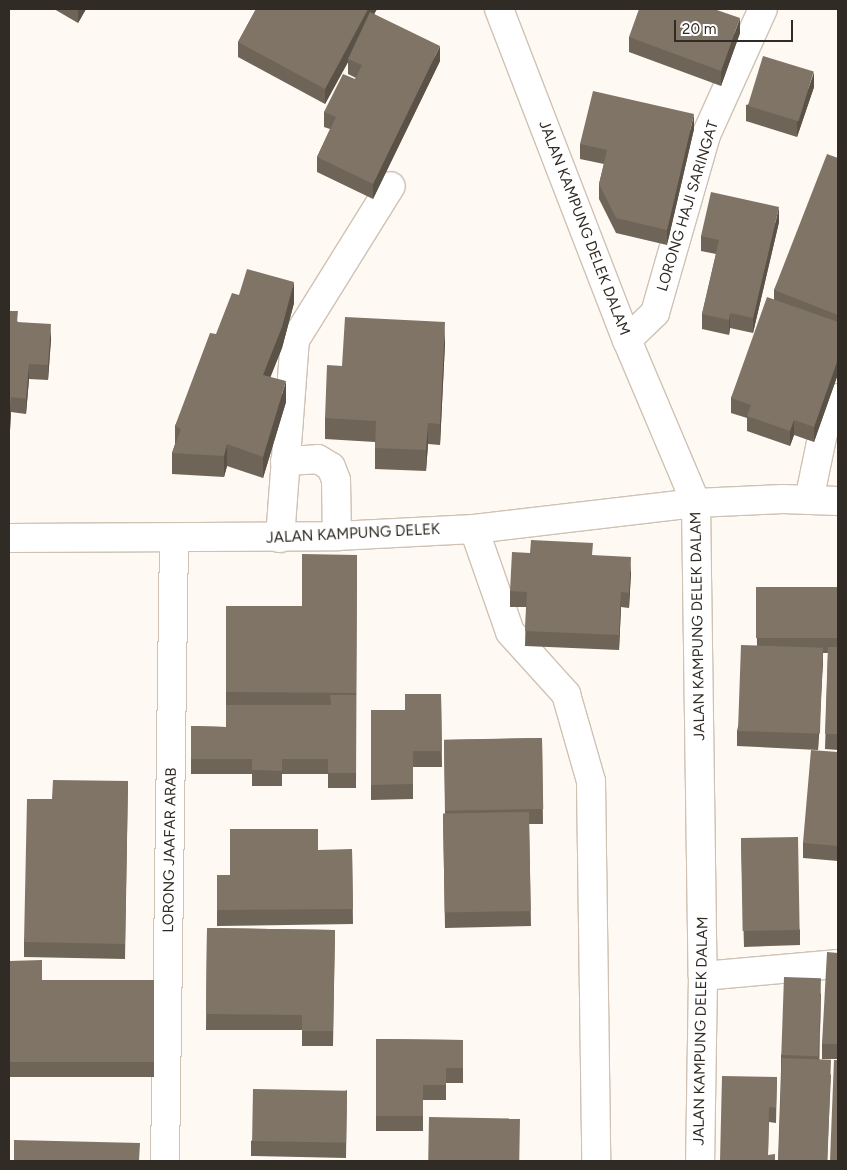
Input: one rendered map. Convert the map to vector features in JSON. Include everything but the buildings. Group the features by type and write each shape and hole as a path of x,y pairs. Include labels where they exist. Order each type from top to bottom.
{"street":[{"name":"JALAN KAMPUNG DELEK DALAM","path":"499,9 627,340 696,503 703,976 700,1161"},
{"name":"LORONG HAJI SARINGAT","path":"627,340 655,314 706,135 763,9"},
{"path":"280,538 295,340 390,186"},
{"path":"809,500 823,433 838,398"},
{"path":"285,461 318,459 331,467 336,480 337,536"},
{"name":"JALAN KAMPUNG DELEK","path":"9,538 174,539 337,536 474,529 696,503 838,501"},
{"path":"474,529 510,632 566,694 591,781 596,1161"},
{"name":"LORONG JAAFAR ARAB","path":"165,1161 174,539"},
{"path":"703,976 838,964"}]}
